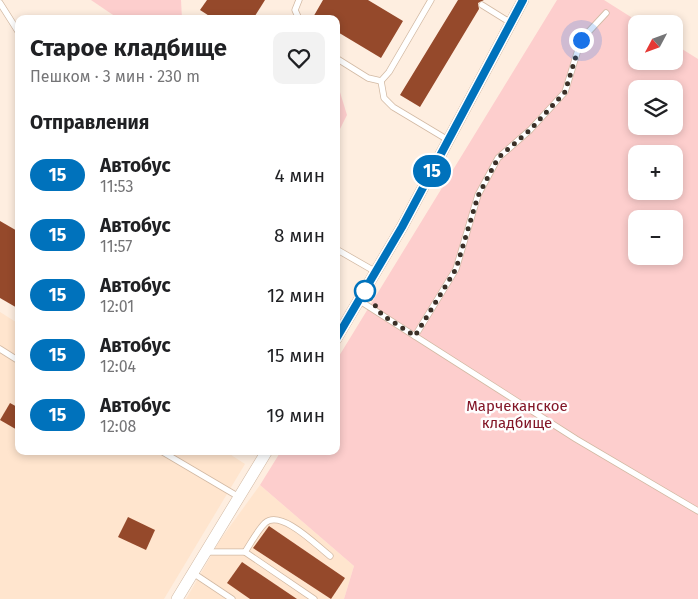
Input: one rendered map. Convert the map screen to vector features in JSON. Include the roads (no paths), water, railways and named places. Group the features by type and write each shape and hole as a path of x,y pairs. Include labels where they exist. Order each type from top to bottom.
{"street":[{"path":"340,333 376,272 523,0"},
{"path":"177,599 265,455"}],"lane":[{"path":"297,15 295,10 299,0"},
{"path":"381,81 389,72 431,0"},
{"path":"0,3 15,27"},
{"path":"482,5 511,23"},
{"path":"415,336 456,269 478,196 498,158 530,130 565,92 581,40 606,13"},
{"path":"340,60 368,78 381,81"},
{"path":"381,81 384,98 393,107 448,140"},
{"path":"340,251 376,272"},
{"path":"360,301 576,439 696,510 698,503"},
{"path":"0,349 15,358"},
{"path":"168,455 239,497"},
{"path":"244,552 266,522 274,519 286,521 330,556"},
{"path":"206,552 244,552 314,599"},
{"path":"193,573 232,599"}],"park label":[{"name":"Марчеканское кладбище","path":"517,414"}]}
